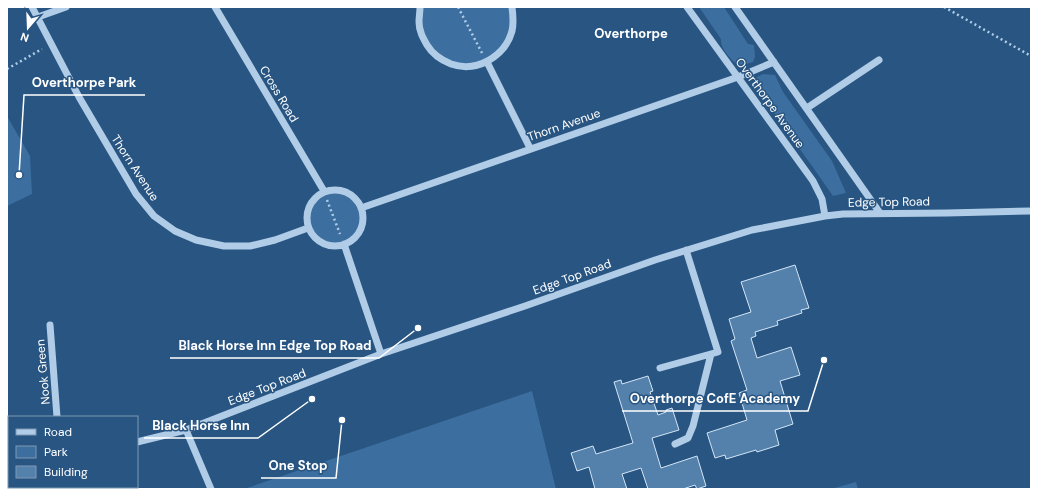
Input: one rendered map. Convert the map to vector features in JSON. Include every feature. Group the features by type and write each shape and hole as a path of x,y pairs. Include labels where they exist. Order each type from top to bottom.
{"street":[{"name":"Thorn Avenue","path":"32,7 79,97 124,175 136,194 154,216 175,231 196,240 224,246 250,246 275,240 308,228"},
{"path":"38,17 66,7"},
{"name":"Cross Road","path":"215,7 324,191"},
{"path":"420,7 420,30 430,51 442,60 456,66 477,65 487,62 497,56 505,47 511,33 513,25 512,7"},
{"name":"Overthorpe Avenue","path":"687,7 813,181 822,199 825,216"},
{"path":"735,7 880,213"},
{"path":"807,108 879,60"},
{"path":"487,62 530,148"},
{"name":"Thorn Avenue","path":"361,208 530,148 738,77 774,62"},
{"path":"337,189 344,190 356,198 363,212 363,220 357,236 350,242 341,246 326,245 319,242 308,228 306,215 308,206 314,198 324,191 337,189"},
{"name":"Edge Top Road","path":"138,442 186,430 381,354 655,260 752,230 843,214 948,213 1031,210"},
{"path":"344,244 381,354"},
{"path":"660,368 718,352 686,250"},
{"name":"Nook Green","path":"50,325 57,416"},
{"path":"675,444 688,438 693,426 711,354"},
{"path":"186,430 211,489"}],"path":[{"path":"458,7 487,62"},
{"path":"944,7 1031,56"},
{"path":"7,69 51,43"},
{"path":"324,191 344,244"}],"green space":[{"path":"420,7 512,7 513,17 505,47 487,62 456,65 431,51 419,22"},
{"path":"699,7 724,7 748,44 754,45 755,57 753,62 739,66 730,57 722,47 721,39"},
{"path":"763,74 775,75 783,92 832,161 846,193 833,196 753,84 757,77"},
{"path":"7,116 30,156 32,194 7,206"},
{"path":"329,190 341,190 351,194 359,202 363,212 363,224 359,234 351,242 341,246 329,246 319,242 311,234 307,224 307,212 311,202 319,194"},
{"path":"532,391 556,489 244,489"},
{"path":"7,430 8,473 7,473"},
{"path":"856,482 858,489 831,489"}],"building":[{"path":"795,265 809,308 801,310 802,313 777,321 778,325 755,332 756,336 751,338 757,358 791,347 800,375 780,381 793,424 775,430 779,445 726,459 725,455 715,458 707,433 747,420 739,393 747,390 731,341 735,339 729,319 751,312 741,282"},
{"path":"648,376 653,391 650,392 658,415 672,408 679,430 652,438 661,468 697,456 706,486 697,489 695,485 683,489 648,489 641,468 622,474 627,489 595,489 589,467 577,471 571,453 593,446 596,454 633,443 614,382 621,380 622,384"}],"place":[{"name":"Overthorpe Park","path":"19,175"},
{"name":"Black Horse Inn Edge Top Road","path":"418,328"},
{"name":"Overthorpe CofE Academy","path":"824,360"},
{"name":"Black Horse Inn","path":"312,399"},
{"name":"One Stop","path":"342,420"}],"district":[{"name":"Overthorpe","path":"631,33"}]}
